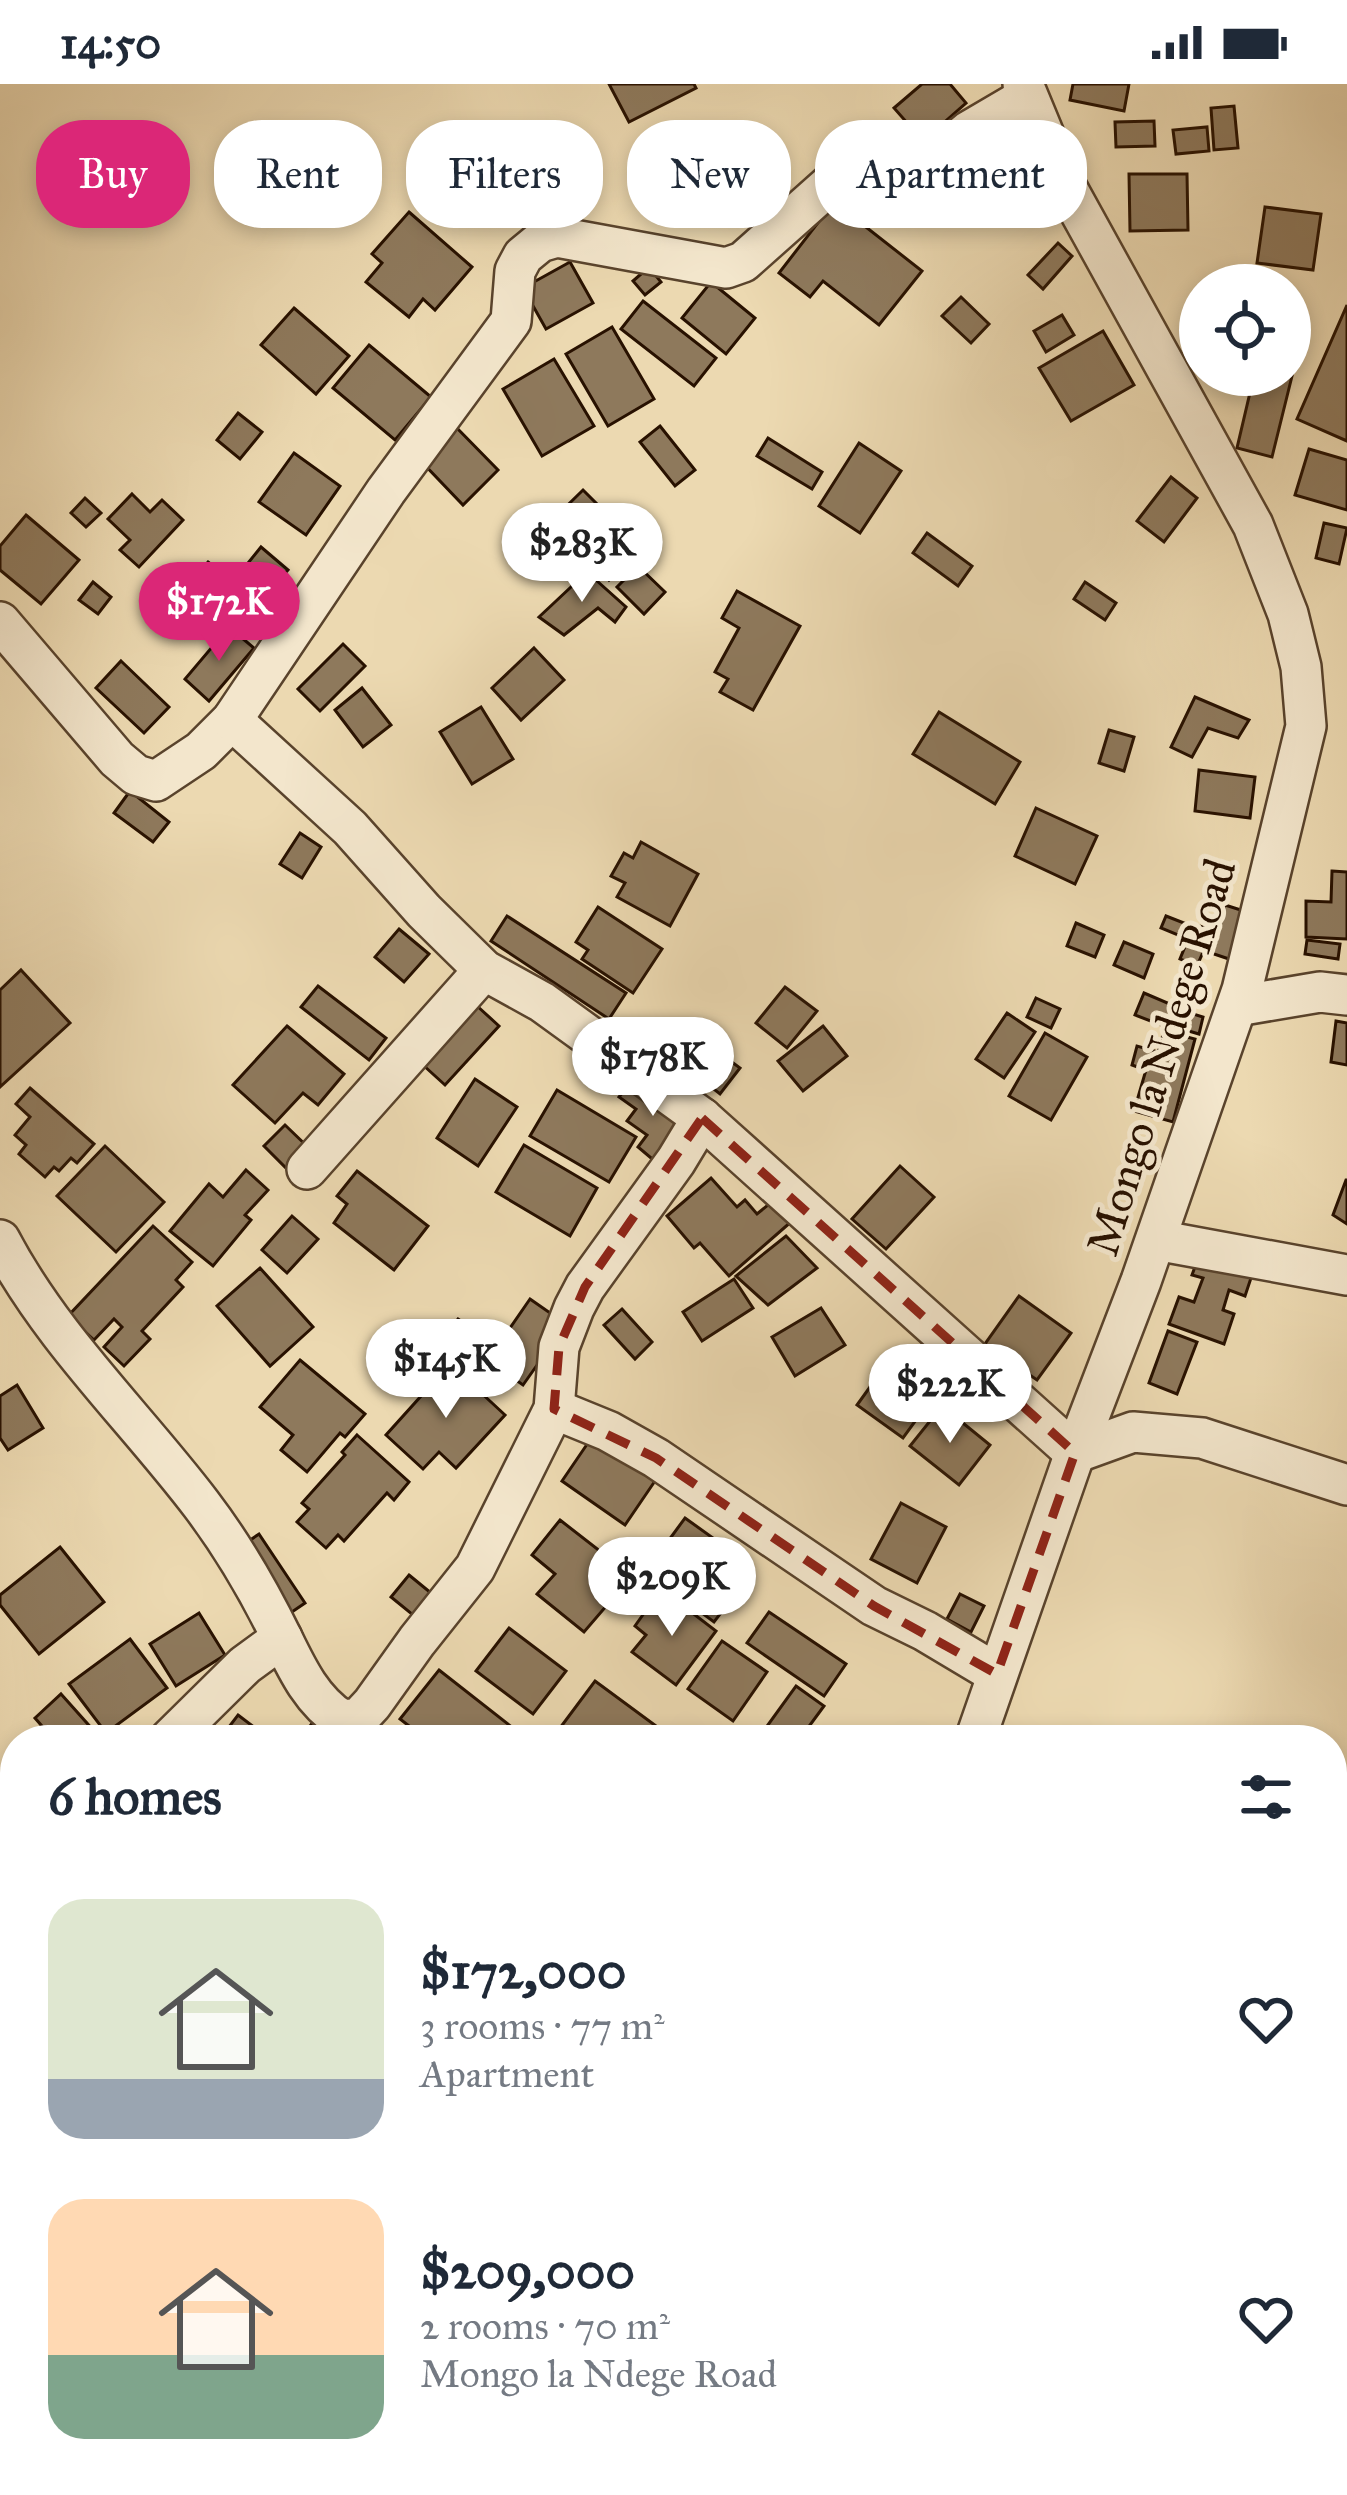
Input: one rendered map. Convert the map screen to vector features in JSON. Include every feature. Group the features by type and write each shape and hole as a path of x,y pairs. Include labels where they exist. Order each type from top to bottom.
{"street":[{"path":"0,622 85,724 136,775 156,781 200,751 232,720 386,491 511,321 515,272 523,256 557,237 726,268 743,262 843,173 855,167 893,172 923,169 1025,90"},
{"name":"Mongo la Ndege Road","path":"980,1725 1237,1006 1306,726 1288,614 1253,525 1063,181 1025,90"},
{"path":"232,720 350,828 484,970 542,1002 702,1118 1075,1453 1133,1432 1202,1438 1347,1485"},
{"path":"307,1169 484,970"},
{"path":"1237,1006 1320,992 1347,995"},
{"path":"2,1249 52,1323 228,1541 298,1670 324,1708 342,1720 358,1718 476,1568 554,1409 559,1347 574,1307 702,1118"},
{"path":"1156,1240 1347,1275"},
{"path":"554,1409 592,1423 656,1458 874,1606 997,1674"},
{"path":"184,1725 245,1665 282,1638"}],"highlighted area":[{"path":"702,1118 1075,1453 997,1674 874,1606 656,1458 554,1409 559,1347 585,1287"}],"building":[{"path":"609,84 694,84 696,88 628,120"},
{"path":"922,84 950,84 966,103 947,120 905,120 894,108"},
{"path":"1073,84 1129,84 1124,111 1070,100"},
{"path":"1234,106 1238,148 1214,150 1211,108"},
{"path":"1154,121 1155,146 1116,147 1115,122"},
{"path":"1207,127 1209,151 1176,154 1173,130"},
{"path":"1129,174 1187,174 1188,230 1130,231"},
{"path":"1265,207 1321,214 1313,270 1311,264 1257,263"},
{"path":"406,215 406,228 427,228 472,267 435,310 423,299 409,317 366,282 382,263 372,254"},
{"path":"815,227 867,228 922,271 879,325 823,281 810,297 779,273"},
{"path":"1058,243 1072,256 1043,289 1028,275"},
{"path":"570,262 593,303 546,329 523,288"},
{"path":"649,267 661,282 645,295 633,281"},
{"path":"711,282 755,318 726,354 682,318"},
{"path":"961,297 989,324 971,343 942,316"},
{"path":"643,301 716,358 694,386 621,329"},
{"path":"1347,305 1347,441 1297,419"},
{"path":"294,308 349,356 316,394 261,345"},
{"path":"1062,315 1074,335 1046,352 1034,331"},
{"path":"612,327 654,399 608,426 566,354"},
{"path":"1103,331 1134,385 1071,421 1039,368"},
{"path":"369,345 431,397 395,440 333,388"},
{"path":"554,359 594,426 542,456 503,389"},
{"path":"1249,396 1287,396 1272,457 1237,448"},
{"path":"238,413 262,432 240,459 217,440"},
{"path":"453,424 498,470 463,505 418,458"},
{"path":"660,426 695,470 675,486 640,442"},
{"path":"768,438 822,472 812,489 757,456"},
{"path":"859,443 901,471 860,533 819,506"},
{"path":"1309,449 1347,460 1347,510 1295,495"},
{"path":"294,453 340,486 306,535 259,502"},
{"path":"1171,477 1197,498 1164,542 1137,521"},
{"path":"583,490 615,522 558,577 526,546"},
{"path":"132,494 150,512 162,500 183,520 139,567 120,550 130,540 108,519"},
{"path":"85,498 101,513 86,527 71,513"},
{"path":"26,515 79,560 41,604 0,570 0,546"},
{"path":"1324,523 1347,528 1339,564 1316,558"},
{"path":"627,529 644,547 609,580 592,561"},
{"path":"927,533 972,566 958,586 913,553"},
{"path":"261,547 288,570 274,586 248,563"},
{"path":"208,562 253,599 234,622 189,585"},
{"path":"638,566 665,592 644,614 617,587"},
{"path":"587,572 626,607 615,622 598,608 564,635 539,617"},
{"path":"93,582 111,597 98,614 79,600"},
{"path":"1085,582 1116,603 1105,620 1074,599"},
{"path":"737,591 800,626 753,710 720,692 728,679 715,672 739,628 722,618"},
{"path":"229,627 254,648 209,701 185,679"},
{"path":"343,644 365,666 320,711 298,689"},
{"path":"534,648 564,680 521,720 492,688"},
{"path":"121,661 169,707 144,733 96,688"},
{"path":"362,688 391,725 363,747 335,710"},
{"path":"1195,697 1249,720 1238,738 1208,728 1192,757 1171,747"},
{"path":"481,707 513,759 472,784 440,732"},
{"path":"939,712 1020,762 995,804 913,754"},
{"path":"1109,730 1134,737 1124,771 1099,763"},
{"path":"1199,770 1255,777 1250,818 1195,811"},
{"path":"130,791 169,822 153,842 114,813"},
{"path":"1036,808 1097,836 1075,884 1015,856"},
{"path":"300,833 321,847 302,878 280,864"},
{"path":"641,842 698,874 670,926 617,897 625,883 611,876 624,853 633,858"},
{"path":"1332,871 1347,872 1347,939 1306,937 1306,901 1331,902"},
{"path":"1225,905 1244,911 1229,959 1211,953"},
{"path":"598,907 662,949 633,993 582,959 588,950 576,942"},
{"path":"507,916 626,993 609,1019 491,941"},
{"path":"1166,916 1212,931 1197,966 1180,959 1188,939 1161,928"},
{"path":"1076,923 1104,935 1095,957 1067,946"},
{"path":"399,929 429,954 404,982 375,957"},
{"path":"1307,940 1340,944 1338,959 1305,954"},
{"path":"1124,942 1153,954 1144,978 1114,965"},
{"path":"21,970 70,1023 0,1087 0,990"},
{"path":"318,986 386,1038 369,1060 301,1007"},
{"path":"785,987 817,1011 787,1048 756,1023"},
{"path":"1144,993 1177,1007 1169,1028 1135,1015"},
{"path":"1036,998 1060,1009 1051,1028 1027,1017"},
{"path":"476,1005 499,1026 445,1085 423,1065"},
{"path":"1180,1010 1203,1017 1199,1034 1175,1027"},
{"path":"1007,1013 1035,1032 1004,1078 976,1059"},
{"path":"1336,1021 1347,1023 1347,1065 1331,1062"},
{"path":"287,1026 344,1074 318,1105 303,1093 275,1123 233,1085"},
{"path":"823,1026 847,1056 803,1091 778,1061"},
{"path":"1164,1031 1195,1039 1173,1122 1134,1111 1146,1070 1132,1065 1137,1046 1158,1052"},
{"path":"1045,1033 1087,1057 1051,1120 1009,1096"},
{"path":"721,1054 740,1068 720,1094 701,1079"},
{"path":"634,1078 690,1120 657,1163 638,1147 647,1135 627,1121 636,1109 619,1097"},
{"path":"475,1079 517,1107 478,1166 437,1138"},
{"path":"30,1088 94,1144 77,1163 71,1158 45,1177 19,1154 26,1145 15,1135 30,1117 16,1104"},
{"path":"557,1090 636,1137 609,1182 530,1136"},
{"path":"285,1125 312,1151 291,1173 264,1146"},
{"path":"524,1145 597,1188 570,1236 496,1192"},
{"path":"105,1146 164,1202 116,1252 57,1196"},
{"path":"900,1166 934,1197 886,1249 852,1219"},
{"path":"246,1170 268,1190 245,1215 251,1220 213,1266 170,1231 209,1184 223,1197"},
{"path":"357,1171 428,1226 394,1270 334,1223 347,1204 337,1196"},
{"path":"711,1178 737,1207 745,1200 757,1214 774,1200 792,1221 729,1276 700,1243 694,1248 667,1216"},
{"path":"1347,1180 1347,1224 1333,1215"},
{"path":"292,1216 318,1239 287,1273 262,1250"},
{"path":"153,1226 192,1262 176,1280 183,1287 142,1331 150,1339 124,1366 104,1347 122,1327 114,1319 94,1340 68,1316"},
{"path":"786,1236 817,1268 768,1305 736,1276"},
{"path":"1200,1253 1253,1272 1245,1296 1229,1290 1223,1310 1234,1314 1224,1344 1169,1324 1179,1297 1194,1302 1203,1278 1192,1275"},
{"path":"260,1268 313,1327 270,1366 217,1306"},
{"path":"734,1279 753,1308 702,1341 683,1312"},
{"path":"1019,1296 1071,1333 1037,1380 985,1344"},
{"path":"530,1299 566,1324 523,1385 488,1360"},
{"path":"821,1308 845,1345 795,1376 772,1337"},
{"path":"622,1309 652,1342 635,1359 604,1325"},
{"path":"458,1319 471,1328 439,1369 428,1359"},
{"path":"1168,1331 1197,1342 1177,1394 1149,1383"},
{"path":"893,1355 940,1387 903,1438 857,1405"},
{"path":"300,1360 365,1414 345,1437 340,1433 307,1472 281,1450 293,1435 260,1407"},
{"path":"450,1364 505,1415 456,1468 439,1452 423,1469 386,1435"},
{"path":"17,1385 43,1428 8,1450 0,1438 0,1396"},
{"path":"942,1406 990,1445 959,1485 910,1446"},
{"path":"357,1435 409,1482 394,1500 387,1493 344,1541 338,1535 326,1548 297,1522 309,1509 302,1503"},
{"path":"592,1437 655,1481 625,1525 562,1481"},
{"path":"901,1503 946,1527 917,1583 871,1559"},
{"path":"685,1518 713,1538 693,1565 666,1544"},
{"path":"560,1520 632,1576 584,1632 537,1594 555,1574 532,1555"},
{"path":"259,1534 305,1603 289,1614 243,1545"},
{"path":"652,1543 730,1601 714,1622 636,1564"},
{"path":"60,1547 104,1602 39,1654 0,1605 0,1595"},
{"path":"409,1575 431,1593 413,1615 391,1597"},
{"path":"960,1594 984,1606 971,1632 947,1619"},
{"path":"669,1595 716,1631 676,1685 632,1652 646,1635 635,1626 652,1602 660,1608"},
{"path":"769,1612 846,1664 824,1696 747,1643"},
{"path":"199,1613 225,1655 176,1686 150,1644"},
{"path":"509,1628 566,1671 533,1714 476,1671"},
{"path":"130,1639 167,1688 117,1725 100,1725 69,1684"},
{"path":"722,1641 767,1672 733,1721 688,1689"},
{"path":"439,1670 509,1725 408,1725 400,1719"},
{"path":"595,1681 655,1725 562,1725"},
{"path":"796,1686 824,1706 810,1725 768,1725"},
{"path":"61,1694 89,1725 41,1725 35,1718"},
{"path":"238,1715 251,1725 230,1725"}]}
